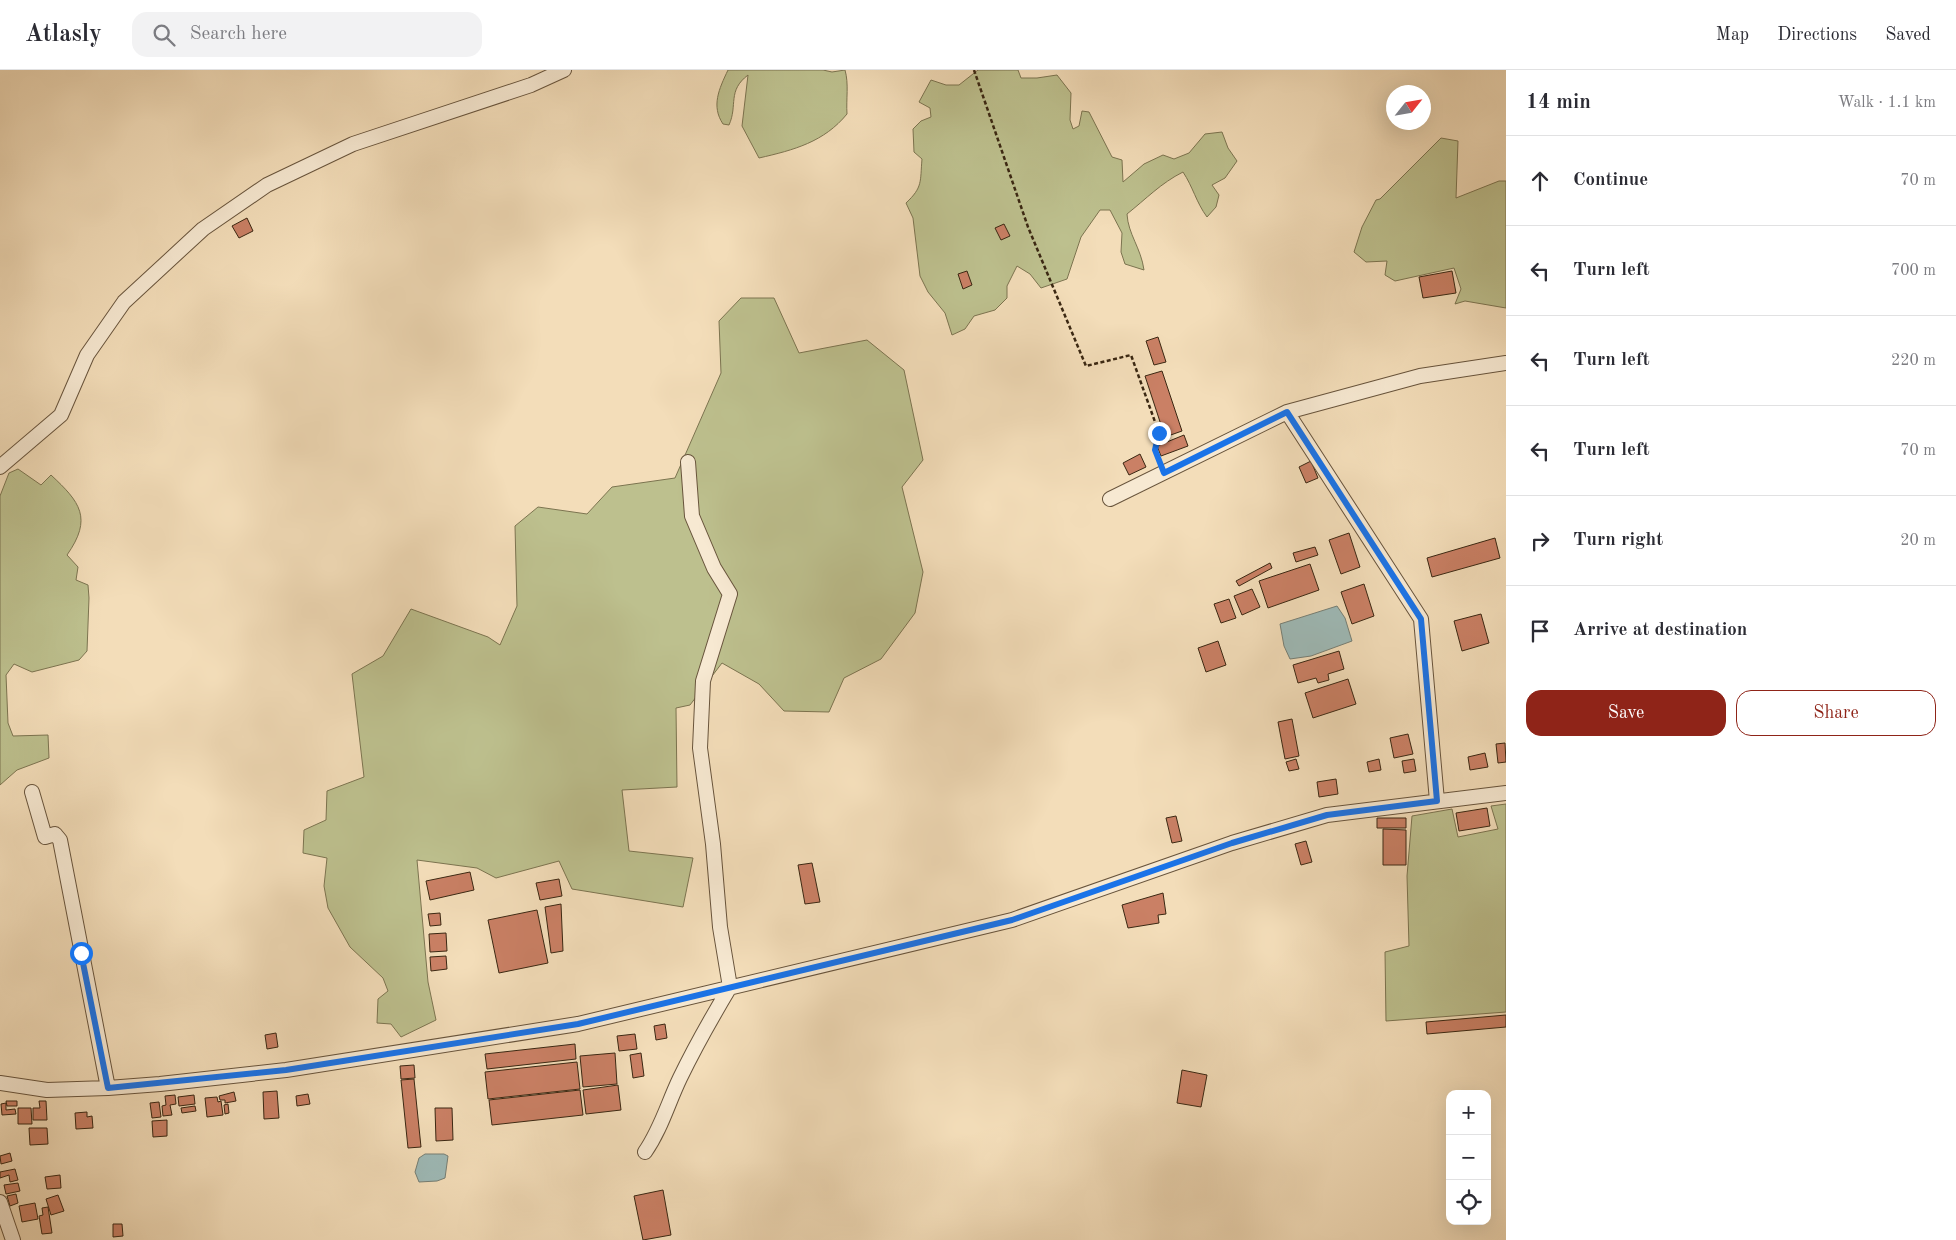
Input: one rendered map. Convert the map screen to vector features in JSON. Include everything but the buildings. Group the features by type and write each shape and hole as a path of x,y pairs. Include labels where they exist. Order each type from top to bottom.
{"street":[{"path":"0,467 60,415 87,355 124,302 203,229 267,185 353,144 531,84 564,70"},
{"path":"1110,500 1287,412 1420,376 1506,363"},
{"path":"1287,412 1421,619 1437,801"},
{"path":"645,1152 657,1135 679,1080 705,1028 730,987 720,927 713,844 700,748 703,681 730,594 714,568 692,516 688,462"},
{"path":"32,792 45,837 55,834 60,840 108,1088"},
{"path":"0,1083 48,1090 108,1088 286,1070 578,1024 1012,920 1232,843 1327,815 1506,793"},
{"path":"0,1202 13,1240"}],"path":[{"path":"974,70 1028,227 1086,366 1131,355 1159,433 1155,450 1164,473"}],"green space":[{"path":"728,70 823,70 832,72 845,70 847,114 828,132 808,144 759,158 742,126 748,75 737,87 729,125 723,124 719,117 717,111 718,97"},
{"path":"978,70 1018,70 1021,78 1057,75 1071,93 1070,120 1073,129 1079,126 1082,111 1089,112 1112,157 1122,160 1123,182 1144,164 1163,155 1174,159 1189,153 1205,134 1222,132 1228,148 1237,161 1225,178 1212,185 1219,195 1216,207 1207,217 1183,172 1161,186 1127,214 1144,270 1125,264 1121,252 1122,233 1110,210 1100,210 1081,237 1067,279 1041,288 1030,274 1017,266 1007,286 1007,298 995,310 974,316 965,329 952,335 945,313 928,292 920,276 913,218 906,203 915,193 921,179 922,159 914,152 913,129 921,121 931,117 930,108 919,102 931,80 946,85 959,85"},
{"path":"1441,138 1458,141 1456,198 1499,181 1506,181 1506,308 1465,301 1455,304 1461,289 1454,268 1395,281 1385,275 1387,261 1366,262 1354,252 1362,227 1376,200 1380,199"},
{"path":"741,298 774,298 799,353 867,340 904,370 923,460 902,487 923,572 915,613 881,659 844,678 829,712 784,711 759,684 722,663 690,705 676,708 677,787 622,790 629,851 693,858 683,907 572,889 559,861 496,878 477,868 417,860 428,982 436,1020 401,1037 391,1024 377,1023 378,999 388,991 383,978 350,947 328,908 324,886 327,858 303,853 304,830 326,820 327,791 364,777 352,674 383,656 411,609 488,637 500,645 517,606 515,526 538,507 587,514 612,487 675,478 721,373 719,321"},
{"path":"18,469 41,485 51,475 76,502 80,511 80,531 67,555 78,567 76,580 88,585 87,651 79,660 32,672 14,664 6,675 8,723 13,736 48,735 49,758 17,770 0,785 0,496 9,473"},
{"path":"1506,804 1506,1012 1386,1021 1385,952 1409,946 1407,876 1412,816 1452,809 1458,837 1498,829 1491,806"}],"water":[{"path":"1337,606 1345,618 1352,641 1311,656 1290,659 1284,646 1280,624"},
{"path":"425,1154 444,1154 448,1156 445,1178 437,1181 419,1182 415,1172 419,1158"}],"route":[{"path":"81,953 108,1088 286,1070 578,1024 867,953 1012,920 1232,843 1327,815 1437,801 1421,619 1287,412 1164,473 1155,450 1159,433"}]}
